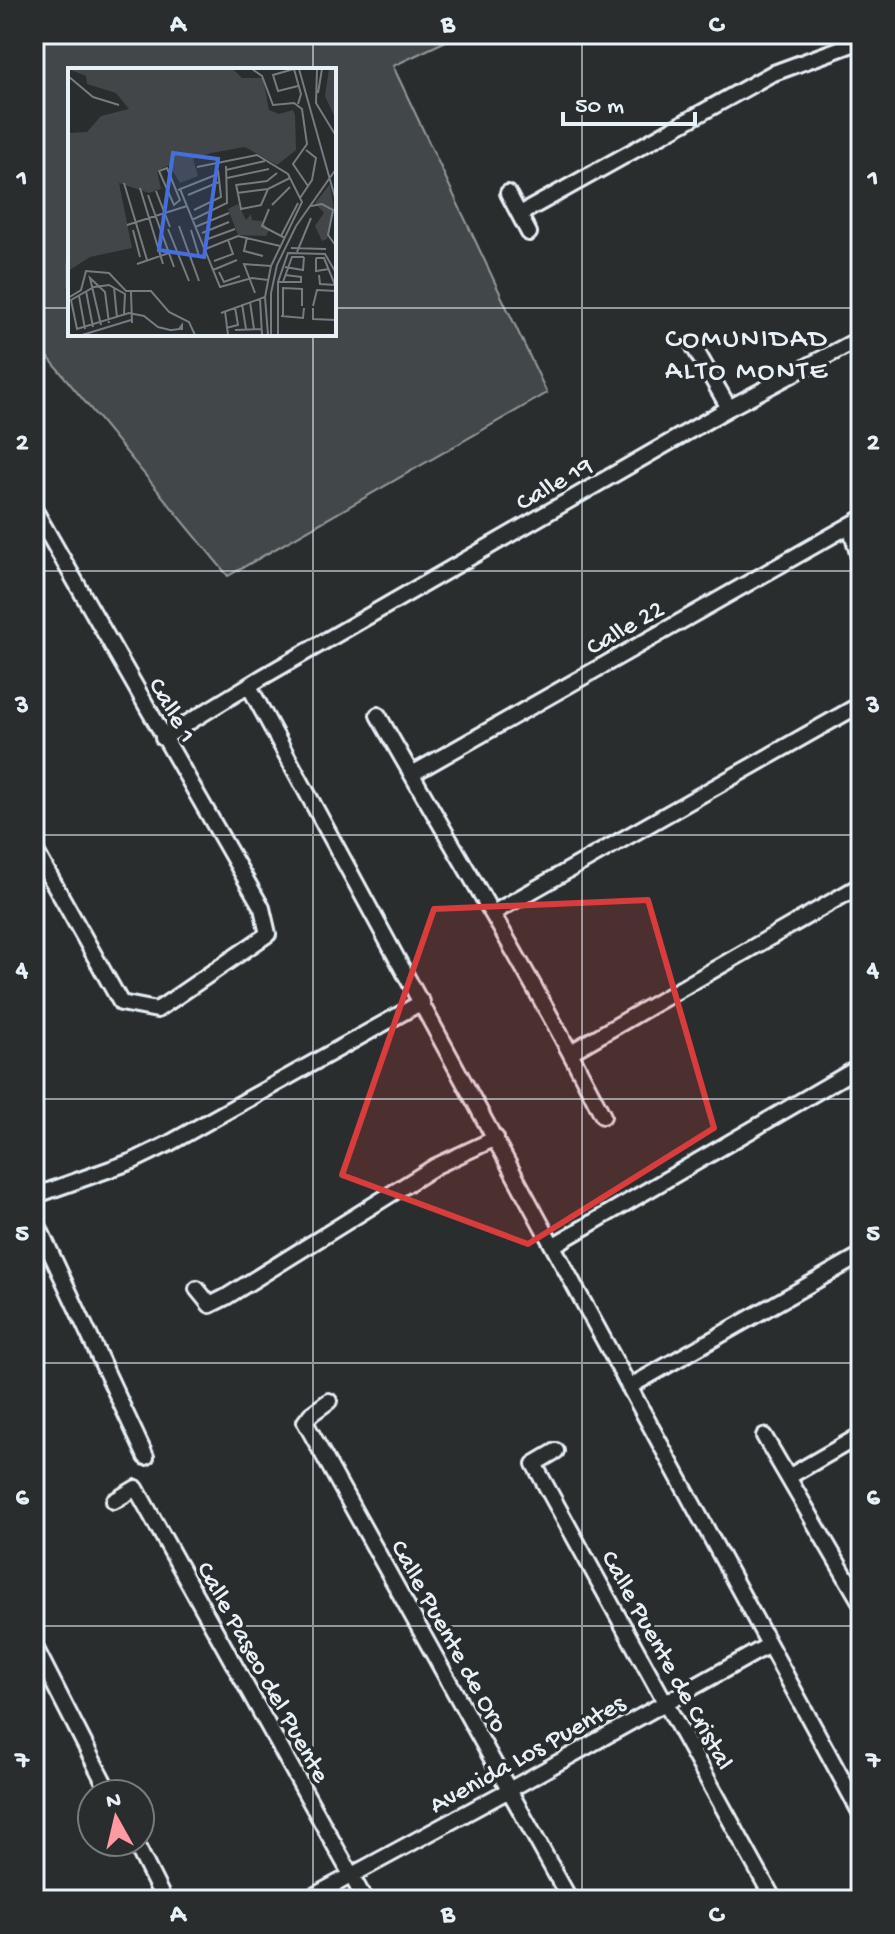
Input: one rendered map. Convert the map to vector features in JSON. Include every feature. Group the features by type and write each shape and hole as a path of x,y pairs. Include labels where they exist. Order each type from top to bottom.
{"street":[{"path":"520,214 771,74 861,41"},
{"path":"508,193 529,233"},
{"name":"Calle 19","path":"163,738 729,408 861,338"},
{"path":"694,347 729,408"},
{"name":"Calle 1","path":"34,509 262,908 268,934 157,1010 121,1003 34,848"},
{"path":"855,522 861,564"},
{"name":"Calle 22","path":"412,774 855,522"},
{"path":"249,686 769,1645 859,1805"},
{"path":"493,913 861,704"},
{"path":"378,715 571,1052 603,1116"},
{"path":"571,1052 861,885"},
{"path":"34,1196 133,1161 168,1144 422,1002"},
{"path":"554,1245 861,1066"},
{"path":"197,1289 210,1305 436,1166 496,1138"},
{"path":"34,1217 146,1457"},
{"path":"629,1387 861,1255"},
{"name":"Calle Puente de Oro","path":"329,1401 305,1422 570,1900"},
{"path":"790,1476 861,1435"},
{"path":"764,1436 861,1603"},
{"name":"Calle Puente de Cristal","path":"556,1451 534,1464 774,1900"},
{"name":"Calle Paseo del Puente","path":"114,1501 136,1488 365,1900"},
{"path":"34,1645 102,1778"},
{"name":"Avenida Los Puentes","path":"306,1900 769,1645"},
{"path":"143,1858 164,1900"}],"highlighted area":[{"path":"648,900 714,1128 528,1244 342,1175 434,909"}],"shaded area":[{"path":"34,34 461,34 393,66 547,393 228,576 34,340"}],"district":[{"name":"COMUNIDAD ALTO MONTE","path":"747,352"}]}
